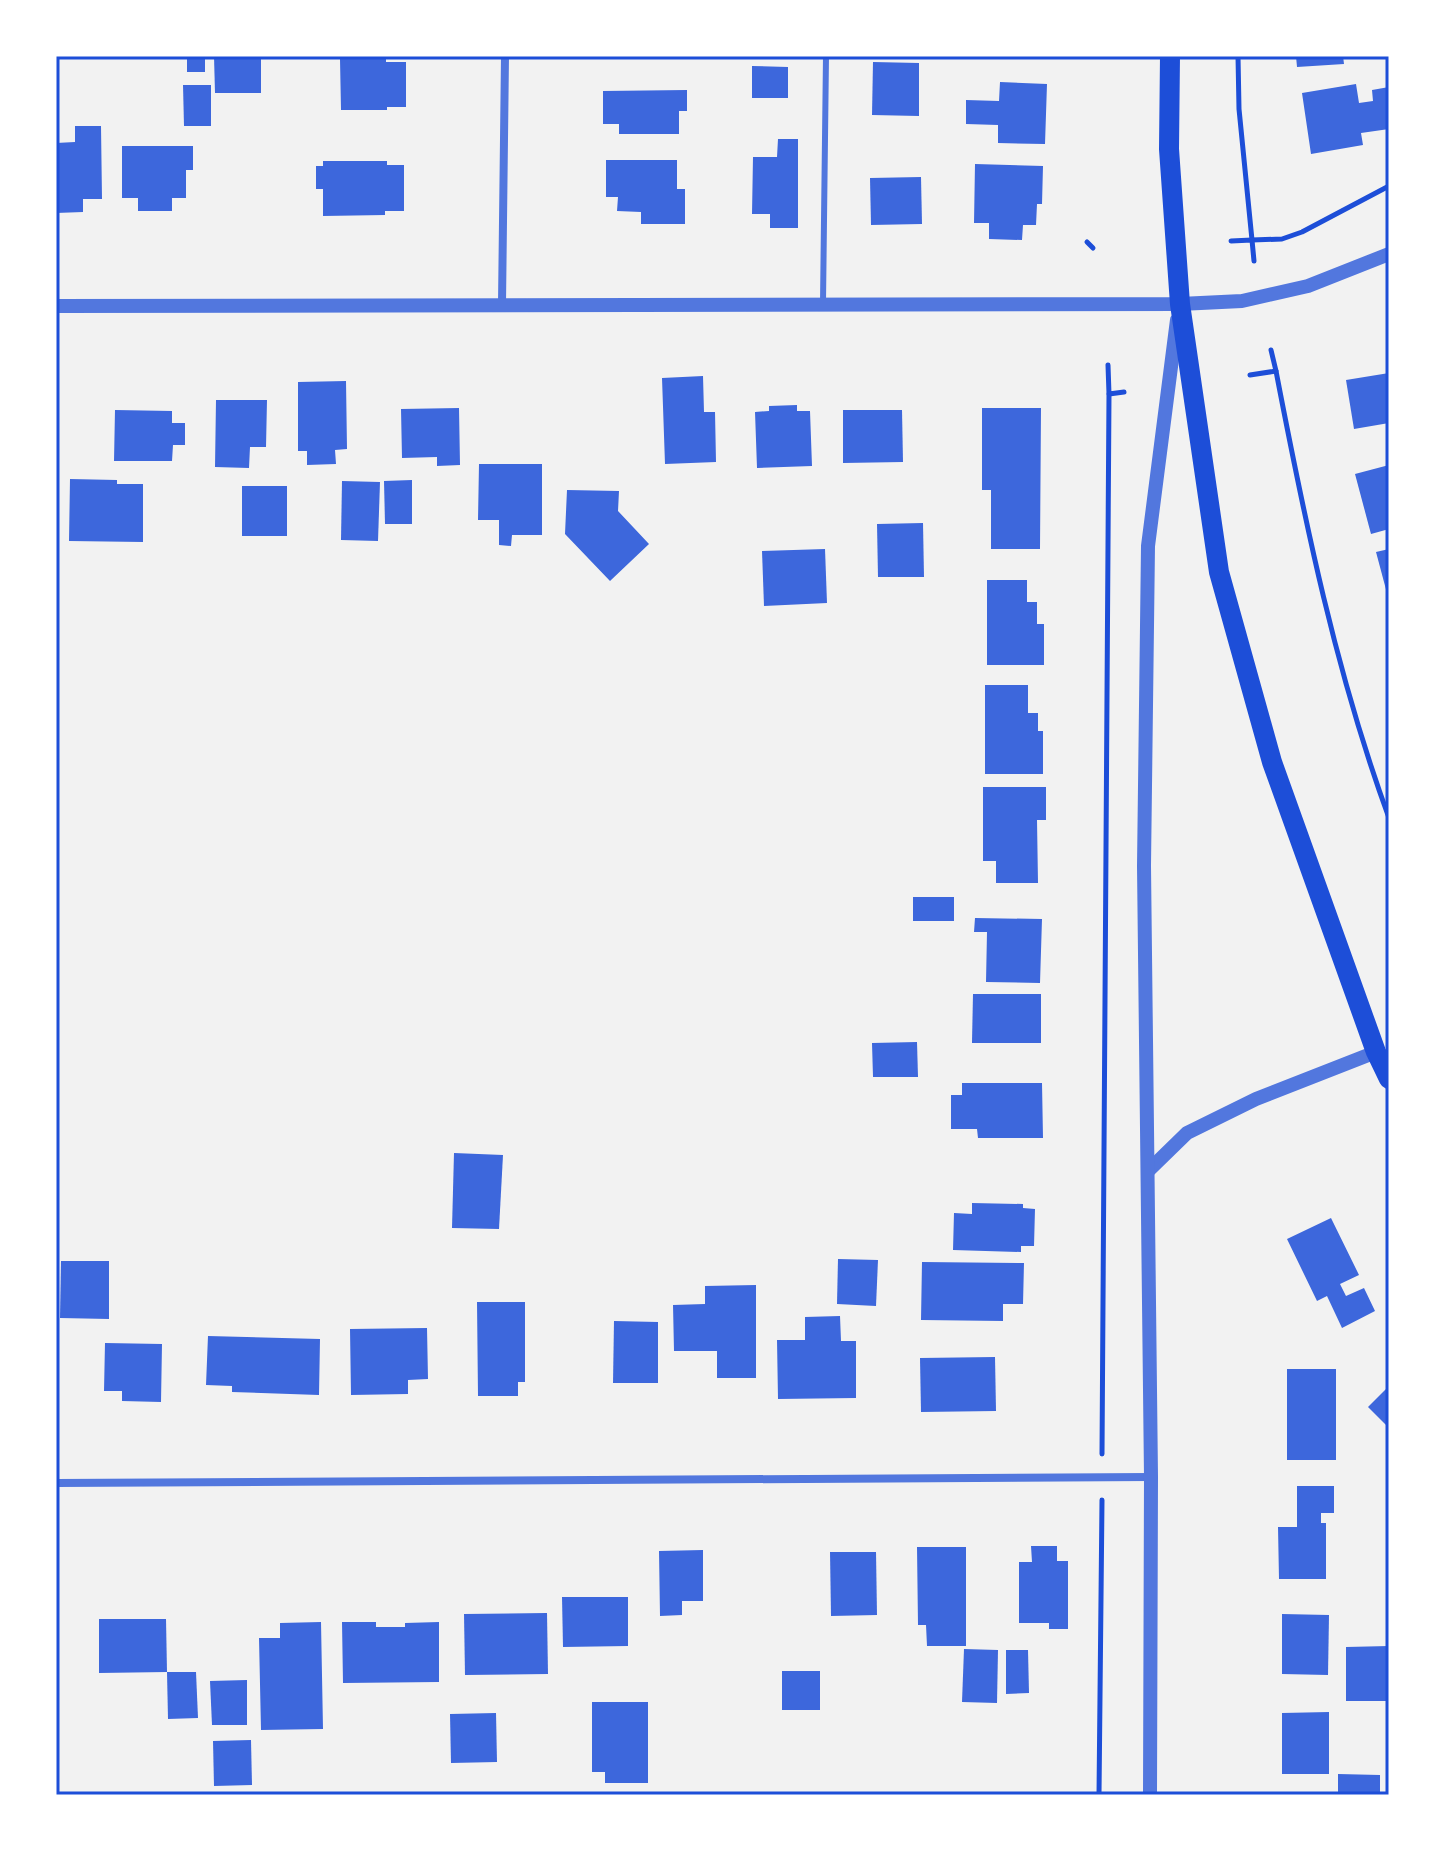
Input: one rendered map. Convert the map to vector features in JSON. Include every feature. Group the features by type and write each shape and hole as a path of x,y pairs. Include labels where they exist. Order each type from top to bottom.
{"main road":[{"path":"1170,56 1169,149 1180,304 1219,572 1272,762 1376,1052 1389,1079"}],"street":[{"path":"502,304 505,56"},
{"path":"56,306 1180,304 1242,301 1308,286 1389,254"},
{"path":"1150,1795 1151,1477 1144,866 1148,546 1180,304"},
{"path":"1148,1171 1187,1133 1256,1099 1376,1052"},
{"path":"56,1483 1151,1477"}],"lane":[{"path":"823,303 826,56"}],"path":[{"path":"1238,56 1239,109 1254,261"},
{"path":"1231,241 1282,239 1302,232 1389,186"},
{"path":"1087,242 1093,248"},
{"path":"1271,350 1305,523 1340,667 1389,818"},
{"path":"1099,1795 1108,365"},
{"path":"1250,375 1276,371"},
{"path":"1109,394 1124,392"}],"building":[{"path":"187,56 205,56 205,72 187,72"},
{"path":"214,56 261,56 261,93 215,93"},
{"path":"956,56 979,56 979,59 956,59"},
{"path":"1296,56 1343,56 1344,64 1297,67"},
{"path":"340,59 406,62 406,107 341,110"},
{"path":"873,62 919,63 919,116 872,115"},
{"path":"752,66 788,67 788,98 752,98"},
{"path":"1000,82 1047,84 1045,144 998,143 998,125 966,124 966,100 999,101"},
{"path":"1356,84 1359,103 1373,101 1372,90 1389,87 1389,129 1361,133 1363,145 1311,154 1302,93"},
{"path":"183,85 211,85 211,126 184,126"},
{"path":"687,90 687,111 679,111 679,134 619,134 619,124 603,124 603,91"},
{"path":"75,126 101,126 102,199 83,199 83,212 56,213 56,143 75,142"},
{"path":"778,139 798,139 798,228 770,228 770,214 752,214 753,157 777,157"},
{"path":"122,146 193,146 193,170 186,170 186,198 172,198 172,211 138,211 138,198 122,198"},
{"path":"606,160 677,160 677,189 685,189 685,224 641,224 641,212 617,211 618,197 606,197"},
{"path":"323,161 387,161 387,165 404,165 404,211 385,211 385,215 323,216 323,189 316,189 316,166 323,166"},
{"path":"975,164 1043,166 1042,204 1037,204 1036,225 1023,225 1022,240 989,239 989,223 974,223"},
{"path":"921,177 922,224 871,225 870,178"},
{"path":"1389,373 1389,423 1354,429 1346,380"},
{"path":"703,376 704,412 715,412 716,462 665,464 662,378"},
{"path":"346,381 347,449 335,450 336,464 307,465 307,451 298,451 298,382"},
{"path":"216,400 267,400 266,447 250,447 249,468 215,467"},
{"path":"797,405 797,411 810,411 812,466 757,468 755,412 769,411 769,406"},
{"path":"459,408 460,465 437,466 437,457 402,458 401,409"},
{"path":"982,408 1041,408 1040,549 991,549 991,490 982,490"},
{"path":"115,410 172,411 172,423 185,423 185,445 173,445 172,461 114,461"},
{"path":"843,410 902,410 903,462 843,463"},
{"path":"479,464 542,464 542,535 512,535 511,546 499,545 499,520 478,520"},
{"path":"1389,465 1389,529 1371,534 1355,474"},
{"path":"70,479 143,484 143,542 69,541"},
{"path":"412,480 412,524 385,524 384,481"},
{"path":"342,481 380,482 378,541 341,540"},
{"path":"242,486 287,486 287,536 242,536"},
{"path":"567,490 619,491 618,511 649,544 610,581 565,534"},
{"path":"923,523 924,577 878,577 877,524"},
{"path":"825,549 827,603 764,606 762,551"},
{"path":"1389,549 1389,597 1388,597 1376,552"},
{"path":"987,580 1027,580 1027,602 1037,602 1037,624 1044,624 1044,665 987,665"},
{"path":"985,685 1028,685 1028,713 1038,713 1038,731 1043,731 1043,774 985,774"},
{"path":"983,787 1046,787 1046,820 1037,820 1038,883 996,883 996,861 983,861"},
{"path":"913,897 954,897 954,921 913,921"},
{"path":"975,918 1042,919 1040,983 986,982 987,932 974,932"},
{"path":"973,994 1041,994 1041,1043 972,1043"},
{"path":"917,1042 918,1077 873,1077 872,1043"},
{"path":"962,1083 1042,1083 1043,1138 978,1138 977,1129 951,1129 951,1095 962,1095"},
{"path":"454,1153 503,1155 499,1229 452,1228"},
{"path":"972,1203 1023,1204 1023,1208 1035,1209 1034,1246 1021,1246 1021,1252 953,1250 954,1213 972,1214"},
{"path":"1331,1218 1359,1275 1340,1284 1346,1296 1364,1288 1375,1311 1342,1328 1327,1296 1317,1301 1287,1239"},
{"path":"838,1259 878,1260 876,1306 837,1304"},
{"path":"61,1261 109,1261 109,1319 60,1318"},
{"path":"922,1262 1024,1263 1023,1304 1003,1304 1003,1321 921,1320"},
{"path":"756,1285 756,1378 717,1378 717,1351 674,1351 673,1305 705,1304 705,1286"},
{"path":"477,1302 525,1302 525,1382 518,1382 518,1396 478,1396"},
{"path":"840,1316 841,1341 856,1341 856,1398 778,1399 777,1340 805,1340 805,1317"},
{"path":"614,1321 658,1322 658,1383 613,1383"},
{"path":"427,1328 428,1379 408,1380 408,1394 351,1395 350,1329"},
{"path":"208,1336 320,1339 319,1395 232,1392 232,1386 206,1385"},
{"path":"105,1343 162,1344 161,1402 122,1401 122,1391 104,1391"},
{"path":"995,1357 996,1411 921,1412 920,1358"},
{"path":"1287,1369 1336,1369 1336,1460 1287,1460"},
{"path":"1389,1386 1389,1428 1368,1407"},
{"path":"1297,1486 1334,1486 1334,1513 1321,1513 1321,1523 1326,1523 1326,1579 1279,1579 1278,1527 1297,1527"},
{"path":"1031,1546 1057,1546 1057,1561 1068,1561 1068,1629 1049,1629 1049,1623 1019,1623 1019,1562 1032,1562"},
{"path":"917,1547 966,1547 966,1646 927,1646 926,1625 918,1625"},
{"path":"703,1550 703,1601 682,1601 682,1615 660,1616 659,1551"},
{"path":"830,1552 876,1552 877,1615 831,1616"},
{"path":"562,1597 628,1597 628,1646 563,1647"},
{"path":"547,1613 548,1674 465,1675 464,1614"},
{"path":"1282,1614 1329,1615 1328,1675 1282,1674"},
{"path":"99,1619 166,1619 167,1672 99,1673"},
{"path":"321,1622 323,1729 261,1730 259,1638 280,1638 280,1623"},
{"path":"342,1622 376,1622 376,1627 405,1627 405,1623 439,1622 439,1682 343,1683"},
{"path":"1389,1646 1389,1701 1346,1701 1346,1647"},
{"path":"964,1649 998,1650 997,1703 962,1702"},
{"path":"1006,1650 1028,1650 1029,1693 1006,1694"},
{"path":"782,1671 820,1671 820,1710 782,1710"},
{"path":"167,1672 196,1672 198,1718 168,1719"},
{"path":"247,1680 247,1725 212,1725 210,1681"},
{"path":"592,1702 648,1702 648,1783 605,1783 605,1772 592,1772"},
{"path":"1329,1712 1329,1774 1282,1774 1282,1713"},
{"path":"496,1713 497,1762 451,1763 450,1714"},
{"path":"251,1740 252,1785 214,1786 213,1741"},
{"path":"1338,1774 1380,1775 1380,1795 1338,1795"}]}
